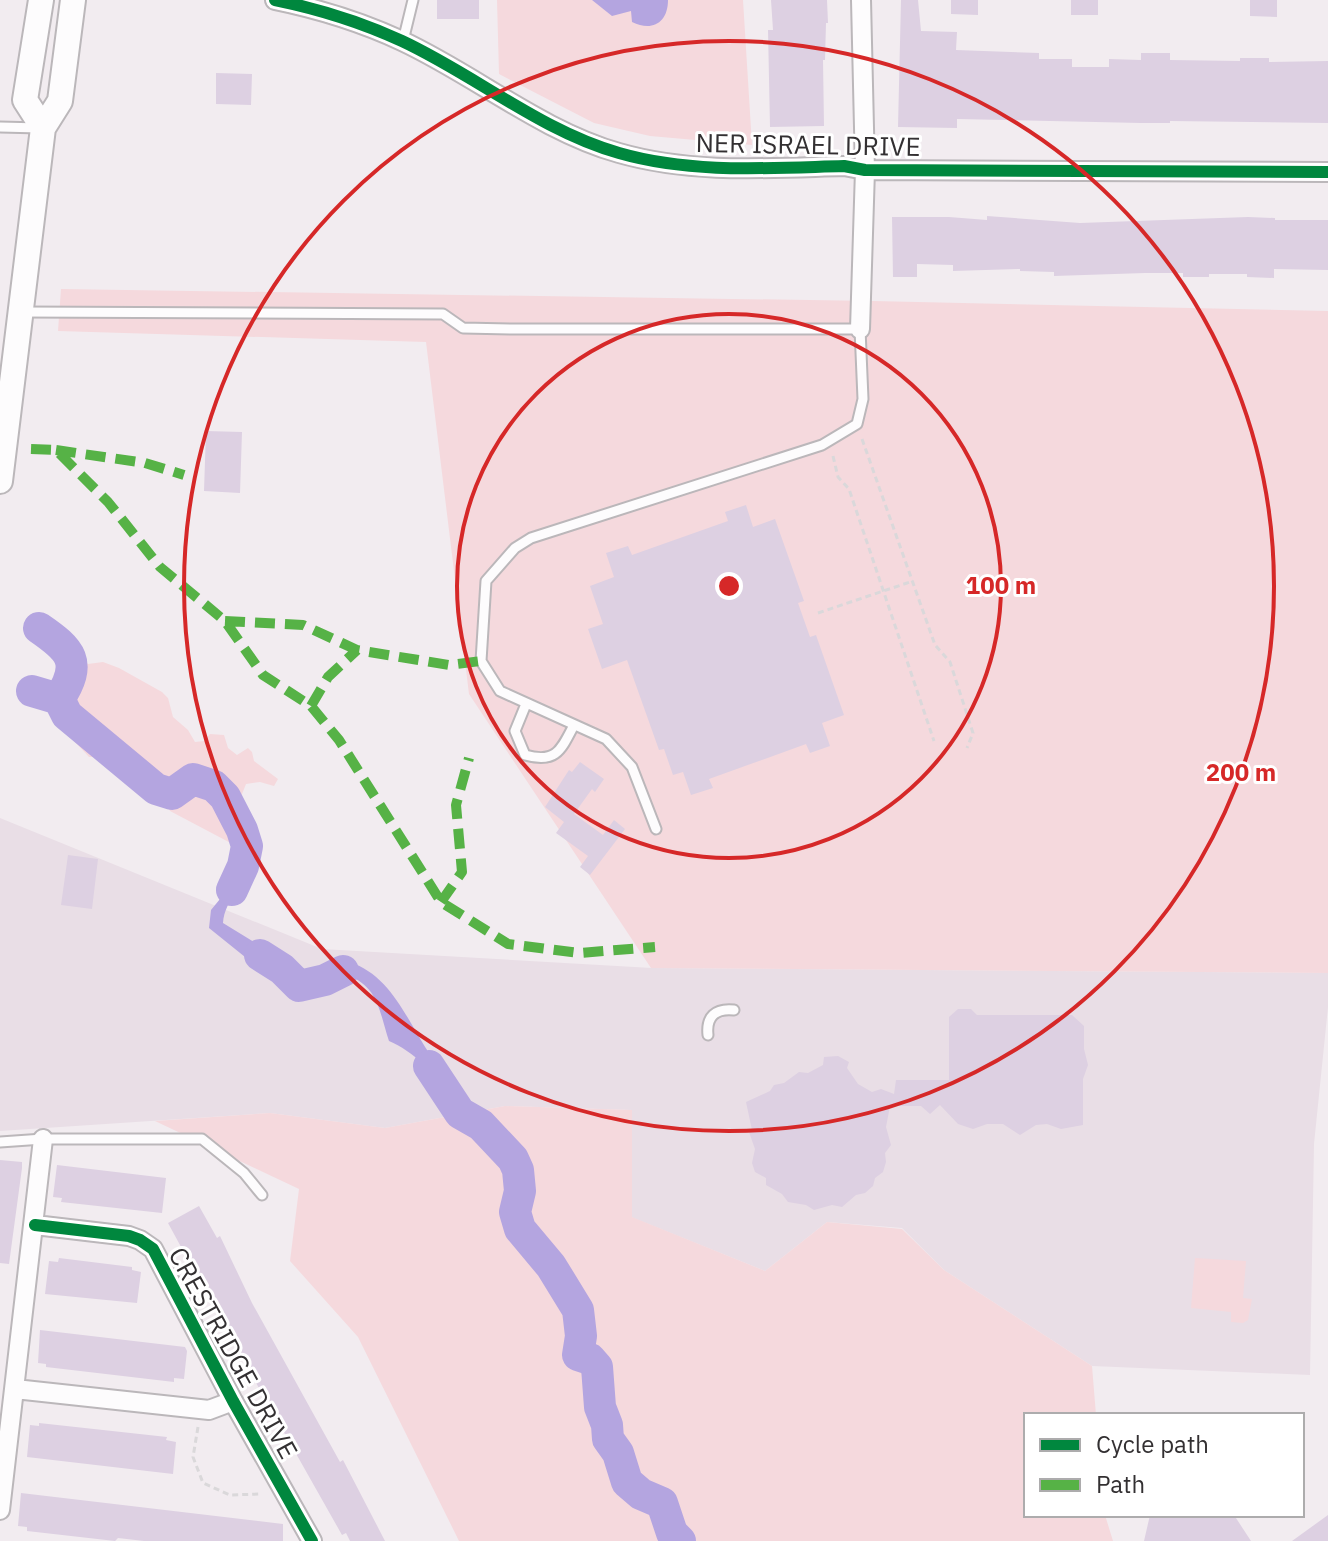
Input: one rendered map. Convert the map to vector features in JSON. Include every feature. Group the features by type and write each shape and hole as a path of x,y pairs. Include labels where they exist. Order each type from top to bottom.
{"main road":[{"path":"41,0 25,100 43,128"},
{"path":"0,481 43,128 60,101 73,0"}],"street":[{"name":"NER ISRAEL DRIVE","path":"275,0 323,10 403,41 563,131 619,153 703,168 844,166 865,170 1328,172"},
{"path":"860,329 865,170 861,0"},
{"path":"0,1502 43,1139"},
{"name":"CRESTRIDGE DRIVE","path":"35,1225 129,1236 150,1247 160,1259 233,1401 312,1541"},
{"path":"15,1389 209,1410 233,1401"}],"lane":[{"path":"403,41 413,0"},
{"path":"0,127 43,128"},
{"path":"22,312 443,314 463,328 511,329 860,329 863,399 857,424 822,445 531,538 515,548 486,581 481,661 500,691 606,739 632,767 656,829"},
{"path":"526,704 515,731 525,755 539,759 552,757 563,746 574,725"},
{"path":"708,1035 707,1024 712,1014 722,1009 734,1010"},
{"path":"0,1142 202,1139 244,1173 262,1195"}],"path":[{"path":"857,424 935,645 950,662 973,733 967,748"},
{"path":"830,439 838,477 849,489 934,741"},
{"path":"818,613 913,581"},
{"path":"198,1423 193,1457 203,1483 230,1495 262,1494"}],"shaded area":[{"path":"497,0 743,0 752,145 650,136 594,123 499,74"},
{"path":"592,0 668,0 662,20 646,26 632,22 631,11 612,16"},
{"path":"61,289 1328,311 1328,973 651,968 469,694 426,342 58,331"},
{"path":"60,640 68,642 88,664 103,662 119,668 162,692 168,698 173,717 188,730 195,742 204,741 210,734 224,735 228,748 237,755 248,748 254,761 278,779 274,786 260,782 246,784 240,799 233,804 254,847 242,849 170,811 161,794 153,791 146,781 102,757 89,757 63,729 55,707 42,693 64,680 62,657 56,644"},
{"path":"0,818 322,949 652,968 1328,973 1328,1007 1314,1144 1310,1375 1092,1366 944,1270 902,1228 827,1222 765,1271 631,1217 632,1110 505,1106 385,1128 270,1113 0,1131"},
{"path":"254,847 252,867 227,907 223,923 306,974 349,962 364,968 398,1002 457,1093 455,1099 443,1099 436,1080 423,1064 389,1041 372,993 358,980 347,975 333,980 322,990 297,982 281,982 276,969 261,961 250,961 209,928 211,910 229,888 242,849"},
{"path":"505,1106 632,1110 632,1217 765,1271 827,1222 902,1229 944,1270 1092,1366 1096,1413 1024,1413 1024,1517 1106,1517 1113,1541 459,1541 358,1337 290,1261 299,1189 155,1121 270,1113 385,1128"},
{"path":"1195,1258 1246,1261 1243,1298 1252,1299 1248,1320 1231,1322 1231,1312 1191,1308"}],"building":[{"path":"437,0 479,0 479,19 437,19"},
{"path":"771,0 827,0 828,23 823,60 824,126 770,127 768,30 773,30"},
{"path":"901,0 918,0 921,31 957,32 956,50 1039,53 1039,59 1072,59 1072,67 1109,67 1109,59 1141,60 1141,53 1170,53 1170,60 1240,61 1240,58 1269,58 1269,62 1328,61 1328,123 957,119 957,128 898,127"},
{"path":"951,0 978,0 978,15 951,14"},
{"path":"1071,0 1098,0 1098,15 1071,15"},
{"path":"1250,0 1277,0 1277,17 1250,16"},
{"path":"216,73 252,74 251,105 216,104"},
{"path":"987,216 1080,223 1248,217 1328,220 1328,270 1274,269 1274,278 1247,277 1247,274 1183,277 1183,273 1054,276 1054,272 1020,269 953,271 953,265 917,264 917,277 893,277 892,217 987,220"},
{"path":"206,431 242,432 240,493 204,491"},
{"path":"746,505 753,527 775,519 804,601 798,603 810,637 816,635 844,715 822,723 830,746 810,753 806,744 709,779 713,788 691,795 683,772 673,775 664,749 659,750 627,660 602,669 588,629 603,624 590,586 614,577 606,553 628,546 632,555 728,521 725,512"},
{"path":"580,762 604,779 595,792 592,789 574,814 603,835 614,820 625,829 590,875 580,867 588,856 556,833 564,822 545,807 569,770 572,772"},
{"path":"68,855 98,859 92,909 61,905"},
{"path":"958,1009 971,1009 977,1015 1072,1015 1084,1026 1088,1065 1083,1079 1083,1125 1061,1129 1047,1124 1036,1125 1020,1135 1003,1124 987,1124 973,1129 958,1124 940,1105 930,1114 921,1106 890,1106 886,1127 891,1145 885,1153 883,1172 865,1193 856,1195 842,1207 832,1205 814,1210 806,1205 788,1202 782,1194 766,1185 766,1178 755,1172 752,1163 755,1149 749,1132 752,1130 746,1102 799,1072 808,1073 823,1065 824,1057 838,1056 849,1062 847,1068 858,1084 872,1092 881,1089 894,1094 896,1080 949,1080 949,1017"},
{"path":"0,1160 22,1162 9,1264 0,1263"},
{"path":"57,1165 166,1178 162,1213 61,1202 62,1198 53,1197"},
{"path":"199,1206 217,1238 220,1236 252,1303 340,1462 343,1460 385,1541 350,1541 346,1533 342,1535 229,1335 168,1223"},
{"path":"59,1258 132,1267 132,1270 141,1272 137,1303 45,1294 49,1261 58,1262"},
{"path":"40,1330 185,1347 184,1379 174,1378 174,1382 46,1367 46,1364 38,1363"},
{"path":"39,1423 167,1437 166,1440 176,1442 173,1474 27,1457 30,1425 39,1426"},
{"path":"21,1493 283,1524 283,1541 144,1541 118,1538 115,1541 27,1531 27,1527 18,1526"},
{"path":"1328,1515 1328,1541 1292,1541"},
{"path":"1150,1517 1235,1517 1251,1541 1144,1541"}],"waterway":[{"path":"39,628 59,643 70,658 70,675 59,699"},
{"path":"32,691 59,699 67,715 156,789 172,794 193,779 214,786 225,797 247,846 243,866 232,890"},
{"path":"260,955 282,969 299,986 325,980 343,971"},
{"path":"429,1066 460,1113 481,1125 513,1159 518,1170 520,1191 515,1212 520,1229 551,1266 578,1310 581,1336 578,1355 590,1359 597,1367 600,1407 607,1425 608,1439 618,1453 627,1482 641,1494 662,1503 672,1533 680,1541"}],"marked path":[{"path":"31,449 56,450 108,502 160,567 225,621 263,675 311,706 339,740 441,902 508,944 579,953 655,947"},
{"path":"56,450 145,463 184,475"},
{"path":"225,621 303,625 357,650 449,665 481,661"},
{"path":"311,706 328,677 357,650"},
{"path":"441,902 462,872 456,805 469,758"}],"cycle path":[{"path":"275,0 340,17 387,34 562,131 619,153 647,160 731,168 844,166 865,170 1328,172"},
{"path":"35,1225 129,1236 153,1249 233,1401 312,1541"}]}
